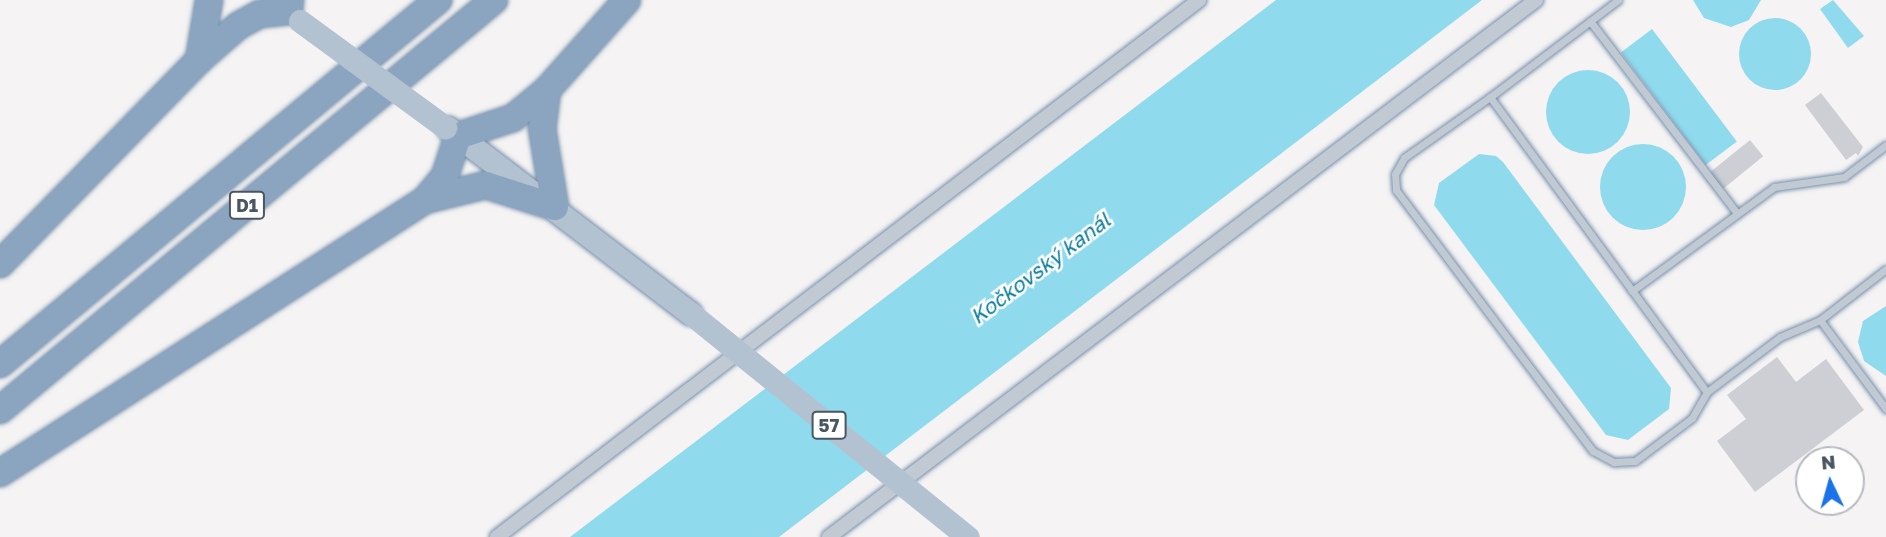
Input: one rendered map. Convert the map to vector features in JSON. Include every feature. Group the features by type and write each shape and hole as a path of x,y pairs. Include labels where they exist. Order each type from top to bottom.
{"highway":[{"path":"199,60 209,0"},
{"name":"D1","path":"0,364 438,0"},
{"name":"D1","path":"0,410 494,0"},
{"path":"0,474 425,200 445,176 452,131 513,118 547,89 627,0"},
{"path":"0,264 199,60 238,26 260,14 288,8"},
{"path":"425,200 486,185 555,207 543,146 547,89"}],"main road":[{"name":"57","path":"288,8 555,207 968,537"}],"street":[{"path":"497,537 1199,0"},
{"path":"829,537 1536,0"}],"lane":[{"path":"1618,0 1404,158 1395,174 1396,190 1593,451 1614,462 1635,461 1692,418 1707,392 1780,337 1820,320 1886,269"},
{"path":"1590,21 1736,212"},
{"path":"1490,97 1707,392"},
{"path":"1632,291 1736,212 1774,187 1844,177 1886,145"},
{"path":"1820,320 1886,409"}],"water":[{"name":"Kočkovský kanál","path":"1276,0 1482,0 779,537 570,537"},
{"path":"1693,0 1761,0 1749,20 1731,27 1704,18"},
{"path":"1833,0 1864,36 1848,48 1820,9"},
{"path":"1775,18 1795,24 1805,34 1811,54 1805,74 1795,84 1775,90 1755,84 1745,74 1739,54 1745,34 1755,24"},
{"path":"1652,29 1737,142 1706,165 1621,52"},
{"path":"1588,70 1604,73 1618,82 1627,96 1630,112 1627,128 1618,142 1604,151 1588,154 1572,151 1558,142 1549,128 1546,112 1549,96 1558,82 1572,73"},
{"path":"1643,144 1659,148 1673,157 1682,171 1686,187 1682,203 1673,217 1659,226 1643,230 1627,226 1613,217 1604,203 1600,187 1604,171 1613,157 1627,148"},
{"path":"1479,154 1496,156 1503,162 1671,388 1669,409 1628,440 1606,435 1434,205 1439,183"},
{"path":"1886,306 1886,376 1864,361 1858,342 1863,321"}],"building":[{"path":"1821,93 1863,147 1858,156 1856,153 1846,160 1805,105"},
{"path":"1750,140 1763,156 1722,190 1709,173"},
{"path":"1777,357 1796,382 1826,359 1864,410 1816,446 1795,446 1795,462 1755,492 1717,441 1746,419 1727,395"}]}
